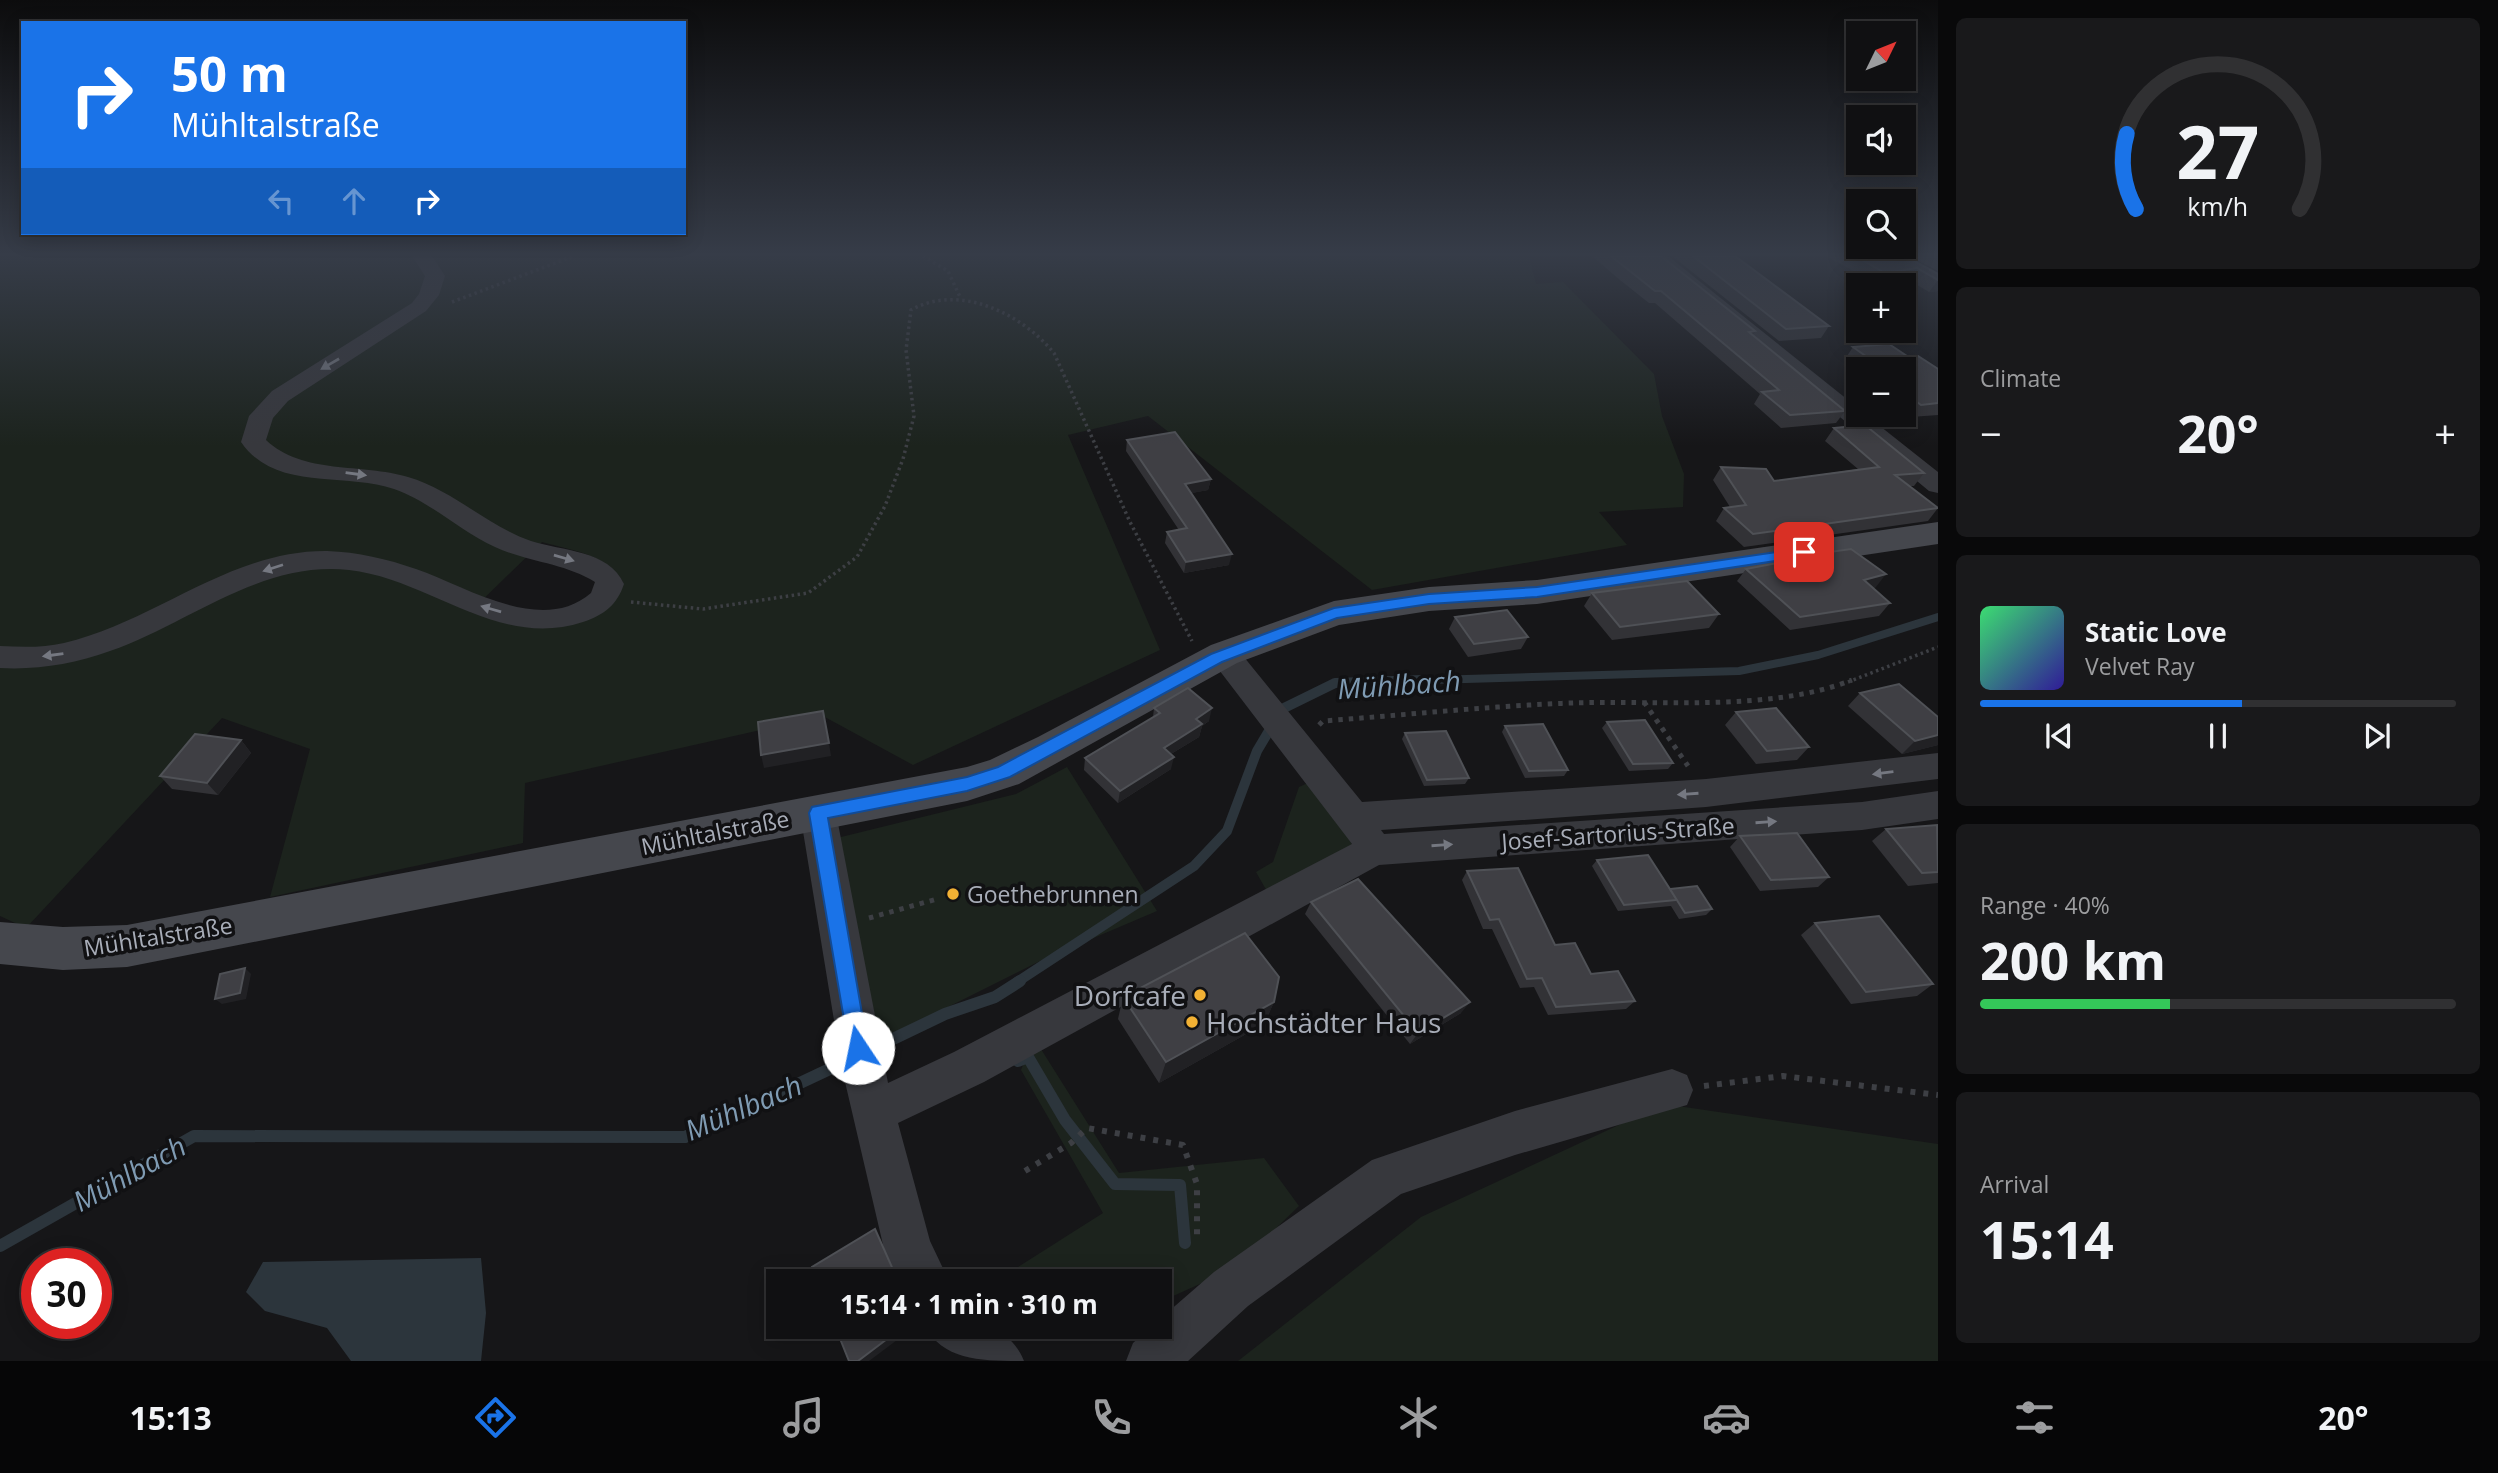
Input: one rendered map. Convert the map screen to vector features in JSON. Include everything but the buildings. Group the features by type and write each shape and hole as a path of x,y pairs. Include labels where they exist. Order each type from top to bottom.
{"main road":[{"name":"Mühltalstraße","path":"0,943 32,948 85,950 127,946 967,784 1004,772 1214,659 1334,613 1429,599 1537,592 1938,533"}],"street":[{"path":"0,657 40,656 81,649 257,573 303,561 366,565 405,575 485,608 528,618 577,615 603,600 610,584 600,572 588,565 504,540 418,488 389,479 292,466 274,460 253,442 254,428 258,420 280,396 404,320"},
{"path":"1734,320 1938,485"},
{"path":"1214,659 1262,704 1354,817 1374,850"},
{"name":"Josef-Sartorius-Straße","path":"1354,817 1706,793 1938,766"},
{"path":"1829,780 1862,816"},
{"name":"Josef-Sartorius-Straße","path":"875,1112 969,1067 1374,850 1862,816 1938,805"},
{"path":"818,813 853,1026 908,1249 919,1269"},
{"path":"1151,1361 1231,1289 1388,1176 1515,1133 1672,1090"},
{"path":"968,1339 999,1361"}],"path":[{"path":"603,600 703,609 808,593 857,556 885,506 903,459 914,416 906,350 910,320"},
{"path":"1010,320 1048,346 1071,382 1124,509 1214,659"},
{"path":"1290,741 1323,721 1570,703 1756,700 1838,686 1938,647"},
{"path":"1644,702 1706,793"},
{"path":"838,927 937,899"},
{"path":"1672,1090 1783,1076 1938,1095"},
{"path":"1025,1171 1071,1143 1087,1128 1183,1145 1196,1184 1197,1240"}],"shaded area":[{"path":"0,320 1600,320 1654,374 1662,416 1684,474 1683,507 1599,512 1627,545 1372,590 1148,416 1068,435 1160,650 913,765 823,716 525,783 523,843 270,897 310,749 222,718 26,928 0,916","holes":["542,542 587,554 608,565 623,582 614,597 584,618 568,624 536,627 520,626 470,612"]},
{"path":"1067,767 1157,911 1042,960 880,1041 837,838 1016,794"},
{"path":"1310,782 1356,850 1268,893 1256,872 1273,862 1299,787"},
{"path":"1034,1038 1119,1173 1264,1158 1299,1206 1235,1268 1172,1297 1172,1269 1022,1269 1018,1267 1103,1213 1021,1070"},
{"path":"1664,1104 1938,1144 1938,1361 1238,1361 1421,1217"},
{"path":"481,1258 486,1313 481,1361 351,1361 327,1328 265,1311 246,1292 263,1262"}],"waterway":[{"name":"Mühlbach","path":"1370,682 1739,671 1818,655 1938,617"},
{"name":"Mühlbach","path":"1370,682 1422,680"},
{"name":"Mühlbach","path":"1363,682 1370,682"},
{"name":"Mühlbach","path":"1017,982 1194,866 1227,831 1257,751 1282,709 1335,683 1370,682"},
{"name":"Mühlbach","path":"870,1050 945,1014 995,997 1020,981"},
{"path":"1018,1061 1028,1057 1065,1120 1115,1184 1180,1185 1185,1243"},
{"name":"Mühlbach","path":"0,1246 194,1136 685,1137 851,1059"}],"place":[{"name":"Goethebrunnen","path":"953,894"},
{"name":"Dorfcafe","path":"1200,995"},
{"name":"Hochstädter Haus","path":"1192,1022"}],"route":[{"path":"858,1048 818,813 967,784 1004,772 1224,654 1334,613 1429,599 1537,592 1804,552"}]}
